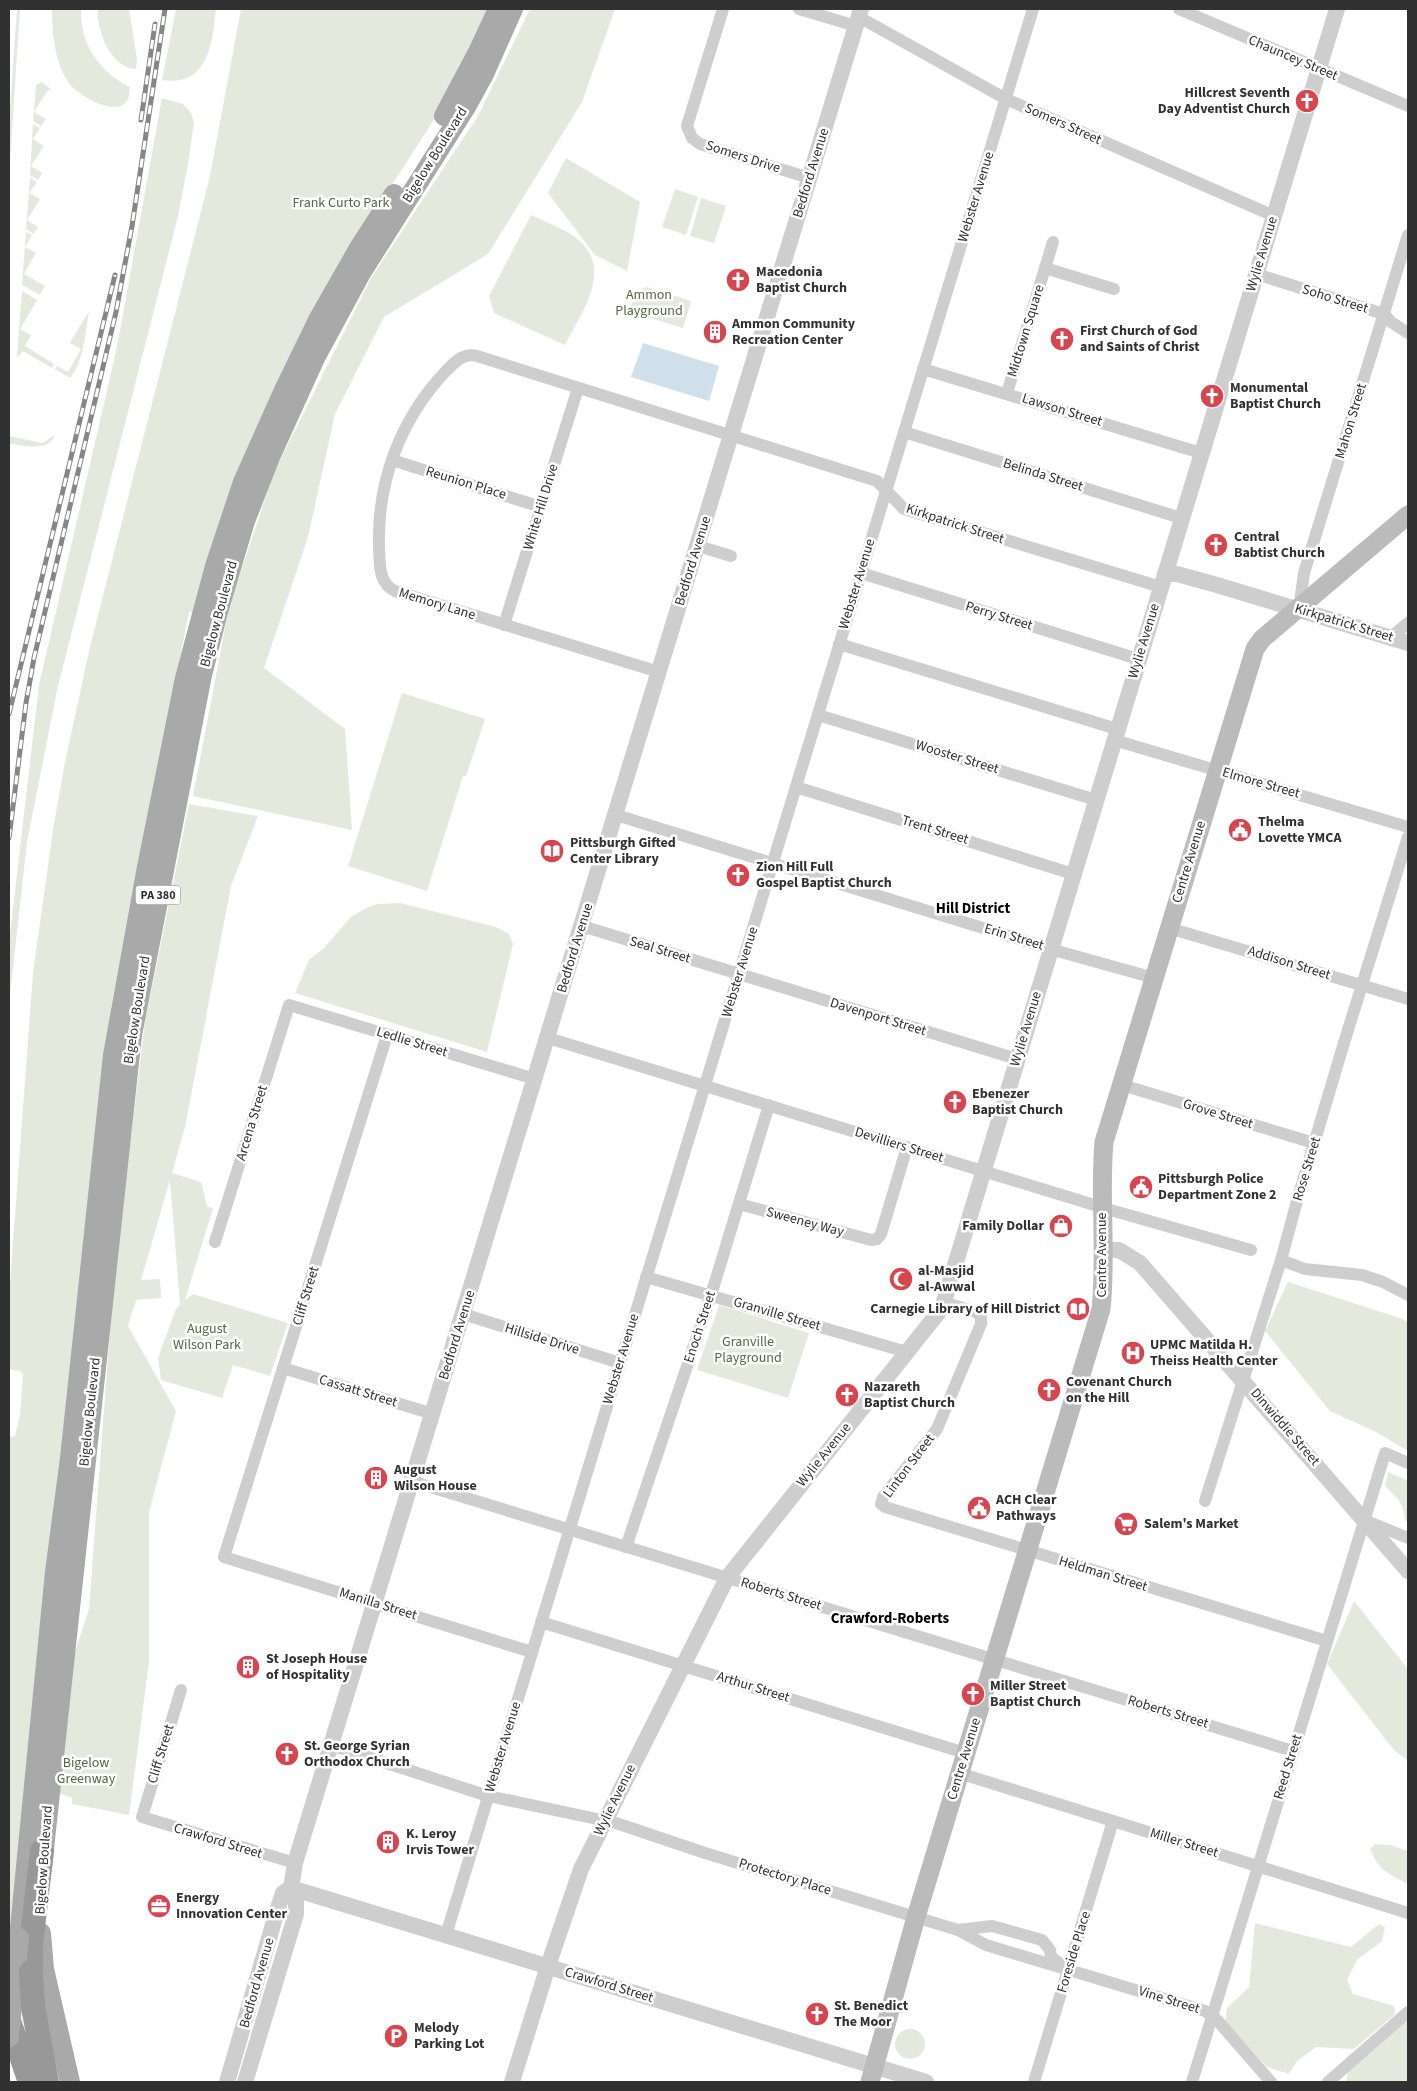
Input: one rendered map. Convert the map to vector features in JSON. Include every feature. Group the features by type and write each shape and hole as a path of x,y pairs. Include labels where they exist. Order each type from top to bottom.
{"highway":[{"path":"42,1851 31,1944 20,1970 30,2008 50,2057 57,2082"},
{"path":"20,1970 33,2007 47,2082"},
{"path":"9,2021 30,2082"}],"main road":[{"name":"Bigelow Boulevard","path":"9,2037 55,1572 70,1458 113,1055 168,763 195,639 215,566 243,482 288,381 340,281 454,98 498,9"},
{"name":"Bigelow Boulevard","path":"70,2082 44,1969 40,1936 42,1851 132,1035 202,675 218,612 245,521 270,457 315,358 360,273 484,74 513,9"},
{"name":"Centre Avenue","path":"871,2074 965,1752 1101,1310 1104,1288 1101,1207 1104,1142 1255,648 1262,639 1408,516"}],"street":[{"name":"Somers Drive","path":"723,9 687,126 692,138 700,144 810,178"},
{"path":"799,9 859,17"},
{"name":"Webster Avenue","path":"446,1935 1033,9"},
{"name":"Chauncey Street","path":"1179,9 1408,106"},
{"name":"Wylie Avenue","path":"512,2082 548,1966 581,1869 727,1578 942,1308 1337,9"},
{"name":"Bedford Avenue","path":"245,2082 296,1914 296,1900 291,1888 295,1863 859,17"},
{"name":"Somers Street","path":"859,17 1006,99 1274,216"},
{"name":"Mahon Street","path":"1299,609 1304,573 1408,235"},
{"name":"Midtown Square","path":"1007,393 1053,242"},
{"name":"Midtown Square","path":"1045,268 1114,289"},
{"name":"Soho Street","path":"1256,274 1384,314 1390,322 1408,333"},
{"name":"Memory Lane","path":"659,672 395,591 385,585 381,573 379,531 382,496 392,460 399,439 415,410 434,383 453,363 464,356 472,355 731,436"},
{"name":"Lawson Street","path":"923,369 1201,453"},
{"name":"White Hill Drive","path":"504,625 578,388"},
{"name":"Belinda Street","path":"904,432 1181,518"},
{"name":"Kirkpatrick Street","path":"731,436 877,482 904,509 1163,580 1177,574 1408,643"},
{"name":"Reunion Place","path":"392,460 541,507"},
{"path":"698,546 731,556"},
{"name":"Perry Street","path":"861,573 1138,659"},
{"path":"1391,637 1408,623"},
{"name":"Elmore Street","path":"839,644 1217,770 1408,827"},
{"name":"Wooster Street","path":"818,714 1096,800"},
{"name":"Trent Street","path":"796,788 1073,874"},
{"name":"Erin Street","path":"616,815 1050,949 1154,978"},
{"name":"Rose Street","path":"1206,1501 1281,1260 1314,1143 1408,837"},
{"name":"Seal Street","path":"582,926 739,974"},
{"name":"Addison Street","path":"1170,928 1408,999"},
{"name":"Davenport Street","path":"739,974 1017,1059"},
{"name":"Ledlie Street","path":"289,1005 535,1080"},
{"name":"Arcena Street","path":"215,1242 289,1005"},
{"name":"Cliff Street","path":"224,1557 387,1034"},
{"name":"Devilliers Street","path":"548,1038 1101,1207 1252,1250"},
{"name":"Grove Street","path":"1122,1085 1314,1143"},
{"name":"Enoch Street","path":"626,1547 711,1295 769,1105"},
{"name":"Sweeney Way","path":"739,1204 871,1240 877,1239 881,1234 907,1147"},
{"name":"Dinwiddie Street","path":"1102,1244 1119,1250 1140,1263 1243,1378 1408,1571"},
{"path":"1281,1260 1305,1269 1362,1275 1383,1282 1408,1295"},
{"name":"Granville Street","path":"646,1277 907,1352"},
{"name":"Linton Street","path":"881,1504 883,1497 937,1429 981,1324 981,1317 976,1312 943,1302"},
{"name":"Hillside Drive","path":"463,1314 620,1363"},
{"name":"Cassatt Street","path":"283,1368 433,1414"},
{"name":"Reed Street","path":"1192,2082 1385,1453 1408,1463"},
{"name":"Roberts Street","path":"412,1481 1293,1751"},
{"name":"Heldman Street","path":"881,1504 885,1507 1028,1551 1327,1641"},
{"path":"1364,1520 1408,1538"},
{"name":"Manilla Street","path":"224,1557 532,1652"},
{"name":"Arthur Street","path":"541,1622 965,1752"},
{"name":"Cliff Street","path":"142,1817 182,1690"},
{"name":"Protectory Place","path":"331,1745 488,1796 616,1823 705,1853 958,1930 985,1925 1042,1940 1046,1943"},
{"name":"Miller Street","path":"959,1774 1408,1913"},
{"name":"Crawford Street","path":"142,1817 295,1863"},
{"name":"Foreside Place","path":"1034,2082 1113,1821"},
{"name":"Bedford Avenue","path":"227,2082 283,1894 291,1888"},
{"name":"Crawford Street","path":"291,1888 548,1966 871,2074 926,2082"},
{"path":"980,1943 977,1935 985,1925"},
{"name":"Vine Street","path":"958,1930 980,1943 1206,2011 1271,2082"},
{"path":"1046,1943 1051,1957 1068,1970"},
{"path":"1038,1961 1045,1957 1046,1943"},
{"path":"1328,2082 1408,2012"},
{"path":"239,2044 256,2050"}],"green space":[{"path":"17,9 20,9 9,177 9,124"},
{"path":"52,9 81,9 84,34 94,56 109,73 130,87 128,99 121,106 105,106 96,103 73,88 69,83 57,57"},
{"path":"98,9 129,9 137,59 136,69 119,63 112,56 100,27"},
{"path":"176,9 216,9 210,48 199,70 190,77 178,80 162,80"},
{"name":"Frank Curto Park","path":"241,9 490,9 462,68 433,121 381,202 195,613 189,612 112,1003 94,1144 9,1950 9,1437 15,1436 20,1415 23,1374 20,1371 9,1369 9,1296 33,973 53,830 64,767 90,647 210,176"},
{"path":"530,9 615,9 582,102 488,254 384,317 335,414 308,537 264,668 345,729 352,830 193,796 229,607 274,472 371,278 478,116"},
{"path":"42,82 53,91 48,90 34,112 46,119 41,126 33,121 36,85"},
{"path":"162,98 183,104 191,113 194,122 188,164 178,216 57,690 27,842 9,1004 9,943 39,685 117,347"},
{"path":"33,124 40,128 33,139 44,146 31,166 42,173 38,180 30,175"},
{"path":"566,158 640,202 627,271 595,255 548,193"},
{"path":"30,178 37,182 29,193 40,199 27,220 38,227 34,234 26,229"},
{"path":"675,189 698,197 686,235 662,227"},
{"path":"701,198 726,206 714,243 690,236"},
{"path":"531,215 569,233 584,245 592,258 594,272 588,301 565,345 494,313 489,296"},
{"path":"26,232 32,235 25,247 36,253 24,274 45,286 40,295 22,285"},
{"name":"Ammon Playground","path":"647,287 691,301 683,328 628,311 639,290"},
{"path":"22,291 37,300 20,329 31,335 25,346 54,364 52,368 23,351 17,358"},
{"path":"89,311 81,355 70,378 55,369 57,366 68,372 81,349 70,343"},
{"path":"55,435 52,441 41,446 9,444 9,436 42,443"},
{"path":"402,693 485,719 466,776 463,776 427,891 348,866"},
{"path":"189,804 258,816 231,886 185,1127 172,1173 201,1182 207,1207 213,1208 185,1300 193,1294 288,1323 270,1376 233,1365 222,1398 161,1380 158,1358 176,1309 180,1305 170,1180 141,1280 160,1279 161,1298 136,1300 128,1326 176,1411 149,1512 149,1662 129,1815 72,1804 72,1798 56,1792 69,1670 89,1609 114,1277 145,1022"},
{"path":"400,903 496,927 509,934 513,944 487,1052 295,993 309,960 324,948 351,917 377,904"},
{"path":"1288,1282 1403,1319 1408,1323 1408,1451 1378,1433 1330,1411 1265,1331"},
{"name":"Granville Playground","path":"719,1305 809,1333 788,1398 697,1370"},
{"path":"1388,1472 1408,1481 1408,1524 1400,1502 1385,1486"},
{"path":"1354,1601 1408,1669 1408,1761 1393,1749 1327,1664"},
{"path":"1375,1844 1390,1845 1408,1851 1408,1884 1381,1867 1370,1849"},
{"path":"1255,1923 1351,1947 1379,1924 1385,1927 1382,1941 1357,1960 1347,1980 1353,1994 1394,2006 1395,2014 1354,2049 1316,2047 1297,2061 1289,2074 1267,2067 1225,2022 1227,2008 1249,1987"},
{"path":"1408,2020 1408,2082 1346,2082 1348,2072"},
{"path":"910,2029 921,2033 925,2044 921,2055 910,2059 899,2055 895,2044 899,2033"}],"shaded area":[{"path":"643,343 719,366 709,401 631,377"}],"railway":[{"path":"9,838 26,703 34,658 116,312 132,226 165,9"},
{"path":"141,120 155,24"},
{"path":"9,714 115,275"}],"place":[{"name":"Hillcrest Seventh Day Adventist Church","path":"1307,101"},
{"name":"Macedonia Baptist Church","path":"738,280"},
{"name":"Ammon Community Recreation Center","path":"715,332"},
{"name":"First Church of God and Saints of Christ","path":"1062,339"},
{"name":"Monumental Baptist Church","path":"1212,396"},
{"name":"Central Babtist Church","path":"1216,545"},
{"name":"Thelma Lovette YMCA","path":"1240,830"},
{"name":"Pittsburgh Gifted Center Library","path":"552,851"},
{"name":"Zion Hill Full Gospel Baptist Church","path":"738,875"},
{"name":"Ebenezer Baptist Church","path":"955,1102"},
{"name":"Pittsburgh Police Department Zone 2","path":"1141,1187"},
{"name":"Family Dollar","path":"1061,1226"},
{"name":"al-Masjid al-Awwal","path":"901,1279"},
{"name":"Carnegie Library of Hill District","path":"1078,1309"},
{"name":"UPMC Matilda H. Theiss Health Center","path":"1133,1353"},
{"name":"Covenant Church on the Hill","path":"1049,1390"},
{"name":"Nazareth Baptist Church","path":"847,1395"},
{"name":"August Wilson House","path":"376,1478"},
{"name":"ACH Clear Pathways","path":"979,1508"},
{"name":"Salem's Market","path":"1126,1524"},
{"name":"St Joseph House of Hospitality","path":"248,1667"},
{"name":"Miller Street Baptist Church","path":"973,1694"},
{"name":"St. George Syrian Orthodox Church","path":"287,1754"},
{"name":"K. Leroy Irvis Tower","path":"388,1842"},
{"name":"Energy Innovation Center","path":"159,1906"},
{"name":"St. Benedict The Moor","path":"817,2014"},
{"name":"Melody Parking Lot","path":"396,2036"}],"district":[{"name":"Hill District","path":"973,908"},
{"name":"Crawford-Roberts","path":"890,1618"}],"park label":[{"name":"August Wilson Park","path":"207,1338"},
{"name":"Bigelow Greenway","path":"86,1772"}]}
